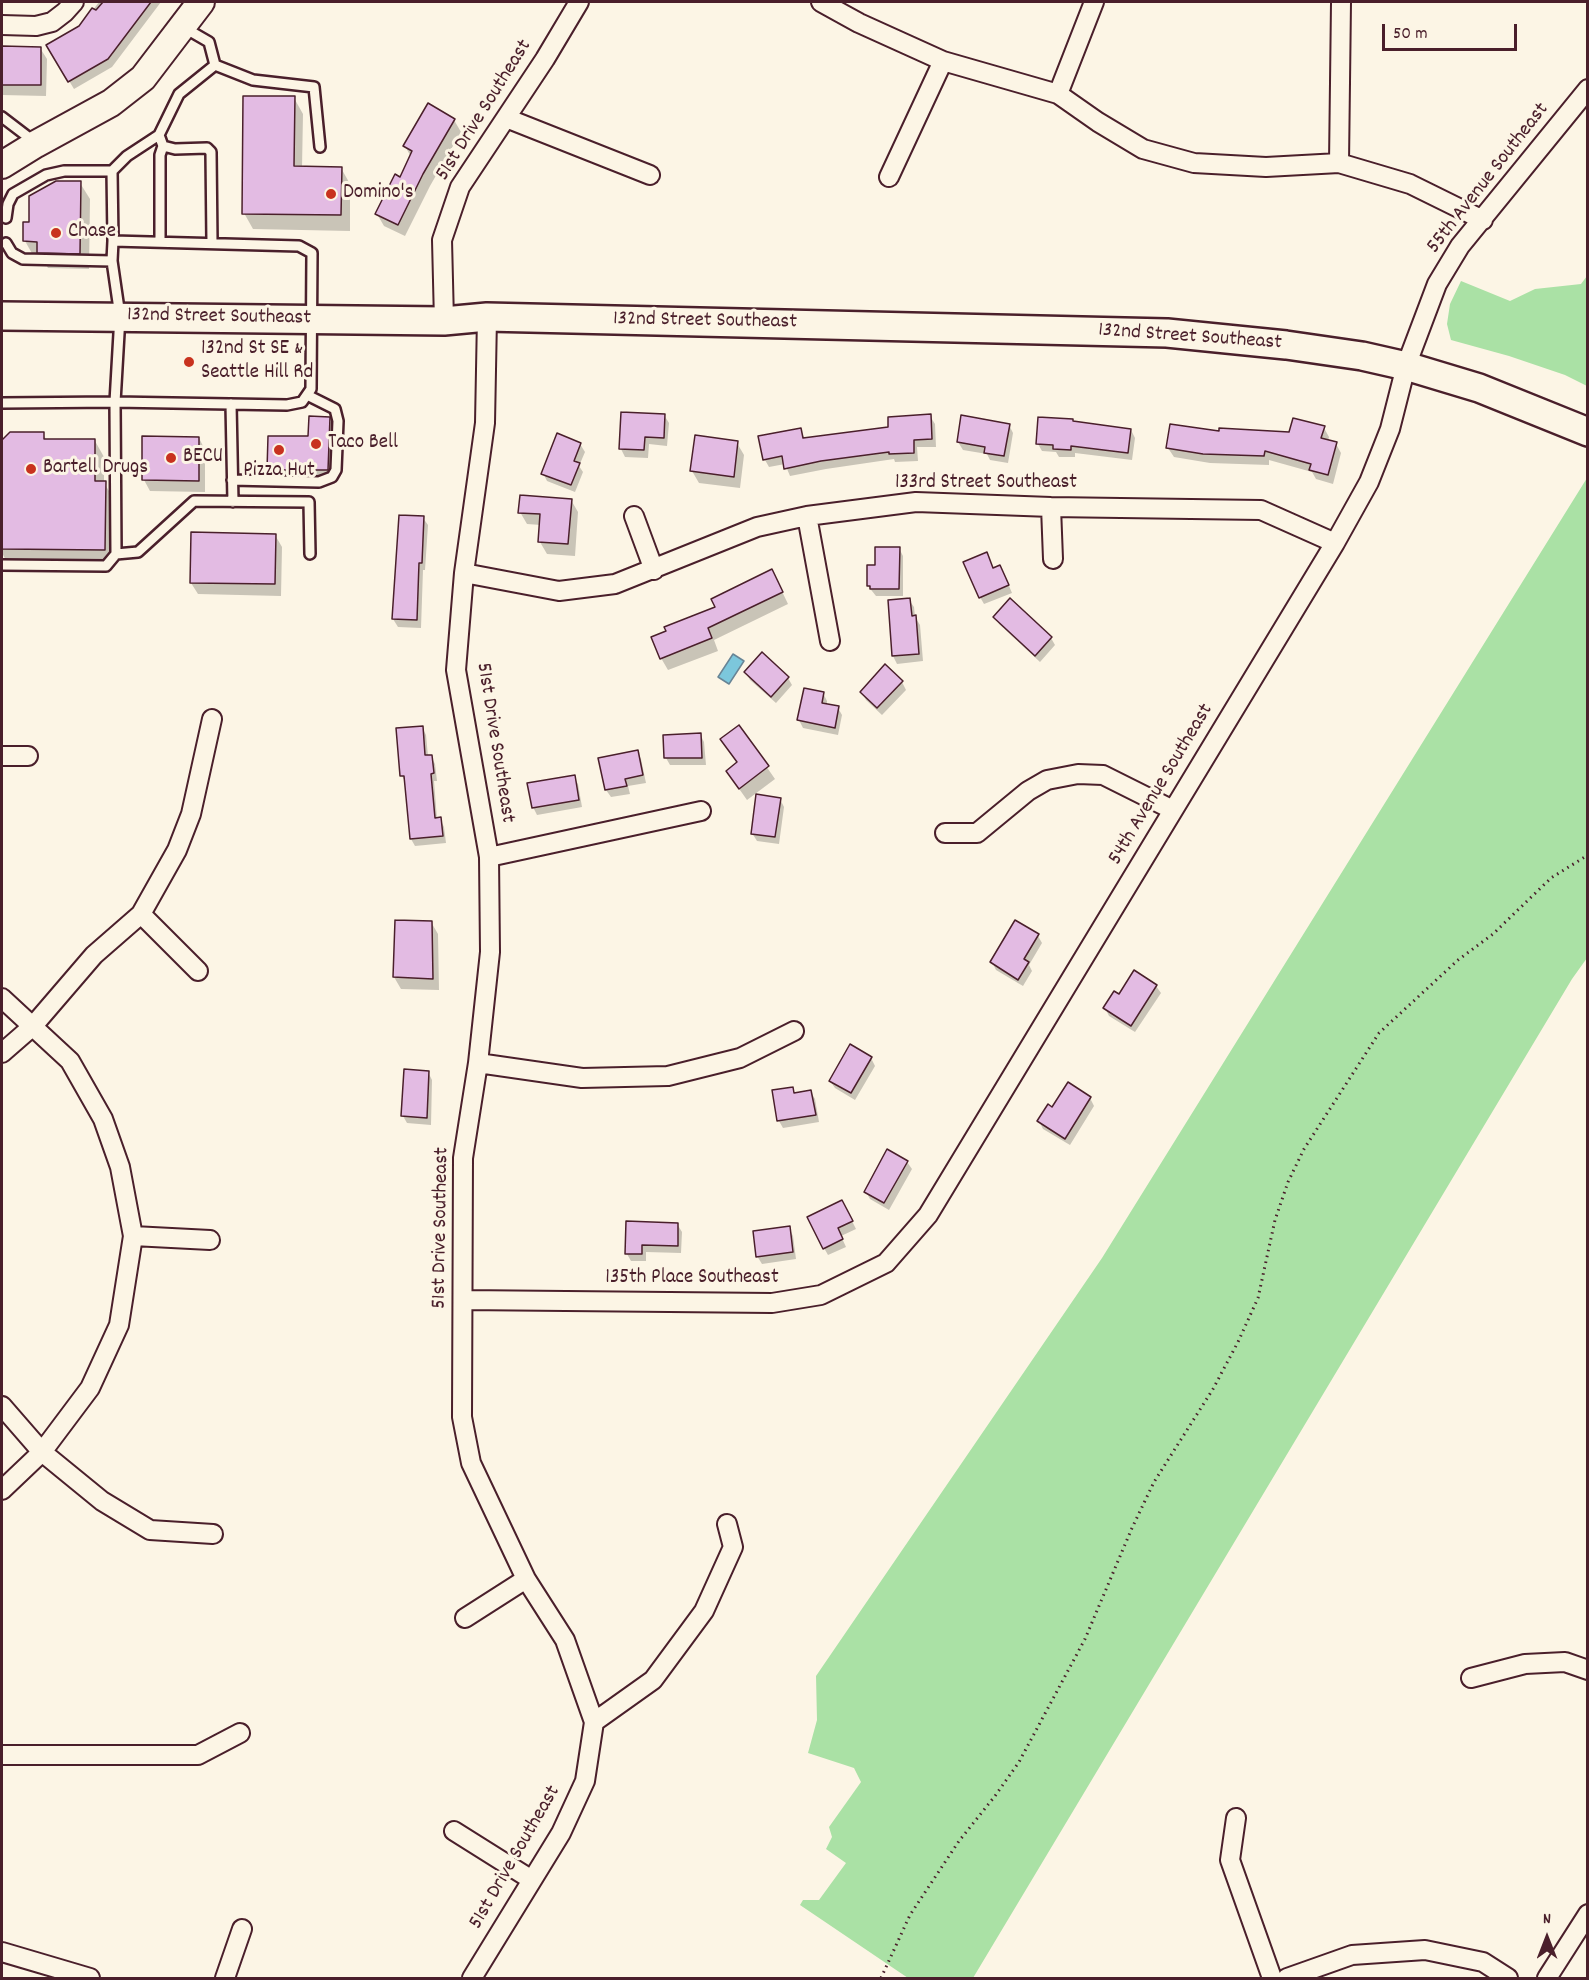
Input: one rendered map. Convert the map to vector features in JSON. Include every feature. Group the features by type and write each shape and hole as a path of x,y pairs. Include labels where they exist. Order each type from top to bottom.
{"main road":[{"path":"2,165 111,103 143,78 201,2"},
{"name":"132nd Street Southeast","path":"2,316 444,321 488,317 1167,333 1286,345 1362,356 1406,366 1479,388 1587,432"}],"street":[{"name":"51st Drive Southeast","path":"444,321 442,240 460,188 579,2"},
{"path":"821,2 859,23 943,61 1058,94 1143,149 1194,164 1266,167 1339,163 1410,184 1483,220"},
{"path":"1058,94 1094,2"},
{"path":"1339,163 1341,2"},
{"path":"2,25 36,26 52,22 70,7"},
{"path":"890,177 943,61"},
{"name":"55th Avenue Southeast","path":"1406,366 1437,284 1461,246 1587,89"},
{"path":"506,118 650,176"},
{"name":"51st Drive Southeast","path":"472,1978 561,1833 585,1781 594,1722 566,1640 526,1579 471,1463 462,1417 463,1158 478,1063 490,952 489,857 456,670 464,573 485,423 488,317"},
{"name":"54th Avenue Southeast","path":"928,1215 1335,543 1369,482 1390,429 1406,366"},
{"name":"133rd Street Southeast","path":"464,573 559,591 615,584 757,527 807,516 915,502 1052,507 1261,510 1335,543"},
{"path":"1052,507 1053,560"},
{"path":"634,516 654,570"},
{"path":"807,516 830,640"},
{"path":"2,1053 33,1026 94,956 141,914 177,849 191,814 212,719"},
{"path":"2,756 28,756"},
{"path":"945,833 977,833 1028,791 1047,780 1078,774 1103,775 1173,810"},
{"path":"489,857 701,811"},
{"path":"141,914 198,971"},
{"path":"2,998 70,1061 103,1119 120,1167 133,1236 119,1325 90,1388 42,1452 2,1490"},
{"path":"478,1063 582,1078 668,1076 740,1058 794,1031"},
{"name":"135th Place Southeast","path":"463,1300 772,1304 821,1295 886,1263 928,1215"},
{"path":"133,1236 210,1239"},
{"path":"2,1406 42,1452 102,1501 150,1530 213,1534"},
{"path":"594,1722 653,1680 704,1611 733,1547 728,1524"},
{"path":"465,1618 526,1579"},
{"path":"1471,1678 1525,1664 1565,1662 1587,1670"},
{"path":"2,1755 198,1755 240,1733"},
{"path":"1236,1818 1230,1860 1272,1978"},
{"path":"454,1831 532,1880"},
{"path":"1547,1978 1587,1914"},
{"path":"225,1978 242,1929"},
{"path":"1287,1978 1352,1955 1425,1950 1483,1962 1508,1978"},
{"path":"2,1952 87,1978"}],"lane":[{"path":"183,27 208,42 215,65"},
{"path":"6,218 8,204 13,194 46,175 64,171 112,171 127,156 159,135 179,94 215,65"},
{"path":"215,65 253,80 314,87 320,147"},
{"path":"2,117 36,144"},
{"path":"159,135 163,146 160,155 160,242"},
{"path":"163,146 175,149 207,148 211,152 212,243"},
{"path":"2,566 106,566 116,554 115,402 120,316 112,261 112,171"},
{"path":"2,403 286,405 302,402 307,395 311,389 312,253 299,246 113,241"},
{"path":"6,243 12,253 23,259 112,261"},
{"path":"232,480 319,482 332,477 336,470 338,421 335,409 307,395"},
{"path":"231,404 233,502"},
{"path":"116,554 138,552 194,501 309,502 310,554"}],"path":[{"path":"881,1978 910,1915 959,1841 996,1796 1019,1762 1085,1639 1154,1482 1213,1389 1238,1342 1258,1298 1275,1220 1288,1182 1322,1119 1379,1033 1458,960 1493,934 1551,878 1587,855"}],"green space":[{"path":"1587,276 1587,386 1565,375 1509,356 1451,340 1447,324 1450,304 1461,281 1510,301 1535,289 1581,284"},
{"path":"1587,478 1587,958 1572,979 973,1978 908,1978 800,1905 803,1900 819,1900 846,1863 826,1849 832,1837 829,1827 861,1782 854,1768 808,1753 817,1720 816,1676 1102,1258"}],"water":[{"path":"733,654 744,661 729,684 718,677"}],"building":[{"path":"103,2 151,2 108,59 68,82 46,45 79,26 92,8 96,10"},
{"path":"2,46 41,47 41,85 2,85"},
{"path":"243,96 295,96 294,166 342,167 341,215 242,214"},
{"path":"428,103 455,119 423,174 398,225 375,214 395,174 400,177 412,151 403,146"},
{"path":"56,181 81,181 80,254 37,253 37,242 23,241 23,222 29,222 29,196"},
{"path":"621,412 665,414 664,438 645,437 644,450 619,449"},
{"path":"931,414 932,439 914,440 914,453 889,454 889,452 821,461 784,469 782,456 763,460 758,436 801,428 803,438 888,427 888,417"},
{"path":"961,415 1010,424 1004,456 984,453 985,447 957,442"},
{"path":"309,416 330,417 328,470 267,470 268,436 308,436"},
{"path":"1038,417 1073,419 1073,421 1131,429 1128,453 1071,446 1071,450 1053,449 1053,445 1036,444"},
{"path":"1293,418 1325,426 1321,438 1337,442 1328,475 1309,470 1311,464 1265,451 1264,456 1203,454 1166,448 1170,424 1219,431 1219,428 1289,432"},
{"path":"10,432 44,432 44,439 95,439 95,481 106,481 105,550 2,549 2,440"},
{"path":"557,433 581,443 574,461 580,463 571,485 541,474"},
{"path":"695,435 738,441 734,477 690,471"},
{"name":"BECU","path":"142,436 199,437 199,481 142,480"},
{"path":"520,495 572,499 568,544 538,542 540,514 518,513"},
{"path":"399,515 424,516 422,563 419,563 417,620 392,619"},
{"path":"191,532 276,534 275,584 190,583"},
{"path":"875,547 900,547 899,589 870,589 870,586 867,586 867,565 875,565"},
{"path":"987,552 993,568 1000,565 1009,585 979,598 963,562"},
{"path":"772,569 783,592 708,628 712,638 660,659 651,637 666,631 664,627 715,607 711,599"},
{"path":"910,598 912,616 916,615 919,654 892,656 888,600"},
{"path":"1010,598 1052,637 1035,656 993,617"},
{"path":"762,652 789,677 771,697 744,672"},
{"path":"885,664 903,681 877,708 860,692"},
{"path":"804,688 824,692 822,703 839,706 835,728 797,720"},
{"path":"739,725 769,766 739,789 726,771 737,762 720,739"},
{"path":"423,726 425,755 432,755 434,773 431,774 435,818 441,817 443,836 410,839 404,776 400,776 396,728"},
{"path":"701,733 702,758 664,758 663,735"},
{"path":"638,750 643,775 625,779 627,786 605,790 598,758"},
{"path":"575,775 579,800 532,808 527,783"},
{"path":"756,794 781,798 775,837 751,834"},
{"path":"395,920 432,921 433,979 393,977"},
{"path":"1015,920 1039,934 1024,959 1029,962 1018,980 990,962"},
{"path":"1134,970 1157,985 1131,1026 1103,1008 1114,991 1119,994"},
{"path":"850,1044 872,1057 851,1093 829,1081"},
{"path":"404,1069 429,1071 427,1118 401,1116"},
{"path":"1068,1082 1091,1097 1065,1139 1037,1121 1048,1104 1052,1107"},
{"path":"793,1087 794,1093 811,1090 816,1115 777,1121 772,1090"},
{"path":"887,1149 908,1161 884,1203 864,1192"},
{"path":"842,1200 853,1221 838,1228 843,1239 823,1249 807,1217"},
{"path":"626,1221 678,1223 678,1246 642,1245 642,1254 625,1254"},
{"path":"790,1226 793,1252 756,1257 753,1231"}],"place":[{"name":"Domino's","path":"331,194"},
{"name":"Chase","path":"56,233"},
{"name":"132nd St SE & Seattle Hill Rd","path":"189,362"},
{"name":"Taco Bell","path":"316,444"},
{"name":"Pizza Hut","path":"279,450"},
{"name":"BECU","path":"171,458"},
{"name":"Bartell Drugs","path":"31,469"}]}
